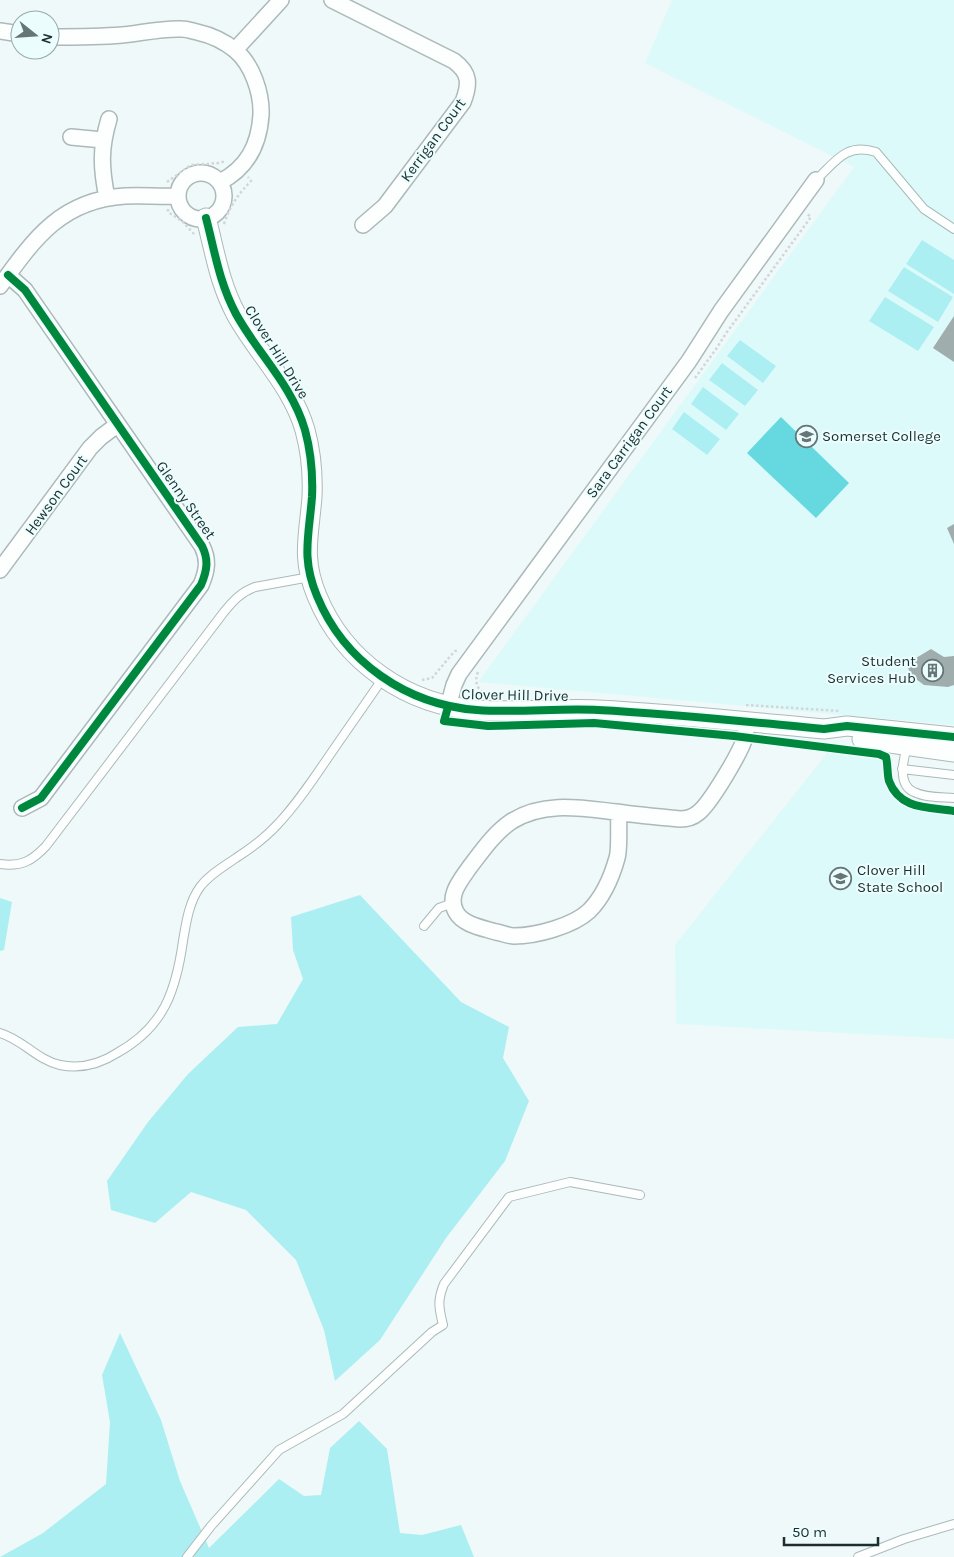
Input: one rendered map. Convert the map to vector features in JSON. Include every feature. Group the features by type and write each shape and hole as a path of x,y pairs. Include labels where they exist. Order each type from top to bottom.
{"street":[{"path":"235,50 281,0"},
{"name":"Kerrigan Court","path":"332,0 454,61 463,68 467,77 468,89 463,102 385,206 363,226"},
{"path":"60,36 123,35 153,30 184,29 210,36 235,50 245,62 257,87 260,99 260,121 255,144 250,155 234,175 220,182"},
{"path":"107,198 102,157 103,140 110,119"},
{"path":"71,137 103,140"},
{"path":"4,280 42,232 62,216 78,207 107,198 171,196 187,214 200,218 203,227 219,210 223,204 224,196 220,182 208,174 194,174 183,182 171,196"},
{"name":"Sara Carrigan Court","path":"448,707 459,674 689,361 726,305 816,180"},
{"name":"Clover Hill Drive","path":"203,227 227,295 248,334 286,388 297,408 305,430 312,473 312,497 306,538 307,557 310,577 321,605 340,637 365,664 383,678 420,698 448,707 478,711 596,710 824,729 847,726 913,740 954,752"},
{"name":"Glenny Street","path":"4,280 25,290 202,546 206,555 207,565 206,574 201,585 41,798 22,808"},
{"name":"Hewson Court","path":"0,570 90,448 117,425"},
{"path":"619,813 618,856 610,879 588,912 572,922 552,930 513,936 466,921 455,911 453,903 455,889 476,858 498,832 513,820 533,811 554,808 619,813 680,819 686,819 697,814 707,804 738,755 745,737 747,722"},
{"name":"Clover Hill Drive","path":"913,740 954,737"}],"lane":[{"path":"816,180 850,149 865,149 876,152 924,209 954,229"},
{"path":"0,864 22,864 37,856 46,846 132,731 238,595 256,587 310,577"},
{"path":"0,1033 14,1038 47,1060 58,1065 71,1067 104,1061 125,1049 143,1034 158,1019 174,987 180,965 188,914 200,887 209,878 262,839 290,812 383,678"},
{"path":"913,740 902,769 907,787 913,792 954,798"},
{"path":"902,769 954,775"},
{"path":"424,926 439,908 453,903"},
{"path":"187,1557 211,1526 280,1450 343,1414 432,1332 443,1326 438,1308 439,1296 444,1284 509,1197 570,1182 640,1195"},
{"path":"858,1557 904,1539 954,1524"}],"path":[{"path":"203,227 195,237 186,225 168,212 171,196 167,181 170,181 179,172 191,165 218,163 230,159"},
{"path":"224,228 235,198 240,190 251,180 248,176"},
{"path":"693,381 812,217 798,207"},
{"path":"480,668 476,681 477,686 484,694 489,696"},
{"path":"739,704 846,711"}],"shaded area":[{"name":"Somerset College","path":"672,0 954,0 954,725 478,682 854,167 645,63"},
{"path":"922,240 954,260 954,294 906,264"},
{"path":"904,267 953,297 938,322 888,291"},
{"path":"885,297 934,327 918,351 869,321"},
{"path":"740,340 776,366 763,383 727,356"},
{"path":"722,363 758,390 745,406 709,380"},
{"path":"703,387 739,414 726,430 691,404"},
{"path":"684,412 720,439 707,455 672,429"},
{"path":"781,417 849,483 816,518 747,453"},
{"name":"Clover Hill State School","path":"831,748 884,757 889,788 904,806 954,813 954,1039 676,1024 675,945"},
{"path":"360,895 461,1002 509,1027 503,1058 529,1101 505,1161 446,1238 380,1340 335,1381 324,1330 296,1260 246,1210 191,1192 155,1223 111,1210 107,1181 148,1122 188,1074 238,1027 277,1024 303,979 293,950 291,917"},
{"path":"0,898 12,902 4,950 0,951"},
{"path":"120,1333 161,1420 180,1481 209,1548 279,1479 304,1496 321,1495 330,1448 359,1421 387,1449 400,1533 422,1535 461,1525 474,1557 0,1557 43,1533 106,1484 110,1422 102,1375"}],"building":[{"path":"954,316 954,362 933,348"},
{"path":"954,524 954,544 947,528"},
{"name":"Student Services Hub","path":"931,649 944,657 954,656 954,685 948,687 924,685 912,676 906,664"}],"cycle path":[{"path":"206,218 218,267 230,302 245,329 292,399 305,430 312,480 307,547 309,570 317,596 329,620 344,641 361,660 381,676 403,689 426,699 451,706 477,710 598,710 824,729 847,726 954,737"},
{"path":"8,275 25,290 202,546 206,561 205,575 201,585 41,798 22,808"},
{"path":"448,707 444,721 488,726 594,723 734,736 879,754 886,757 889,781 900,797 916,805 954,811"}],"place":[{"name":"Somerset College","path":"806,436"},
{"name":"Student Services Hub","path":"932,670"},
{"name":"Clover Hill State School","path":"841,879"}]}
